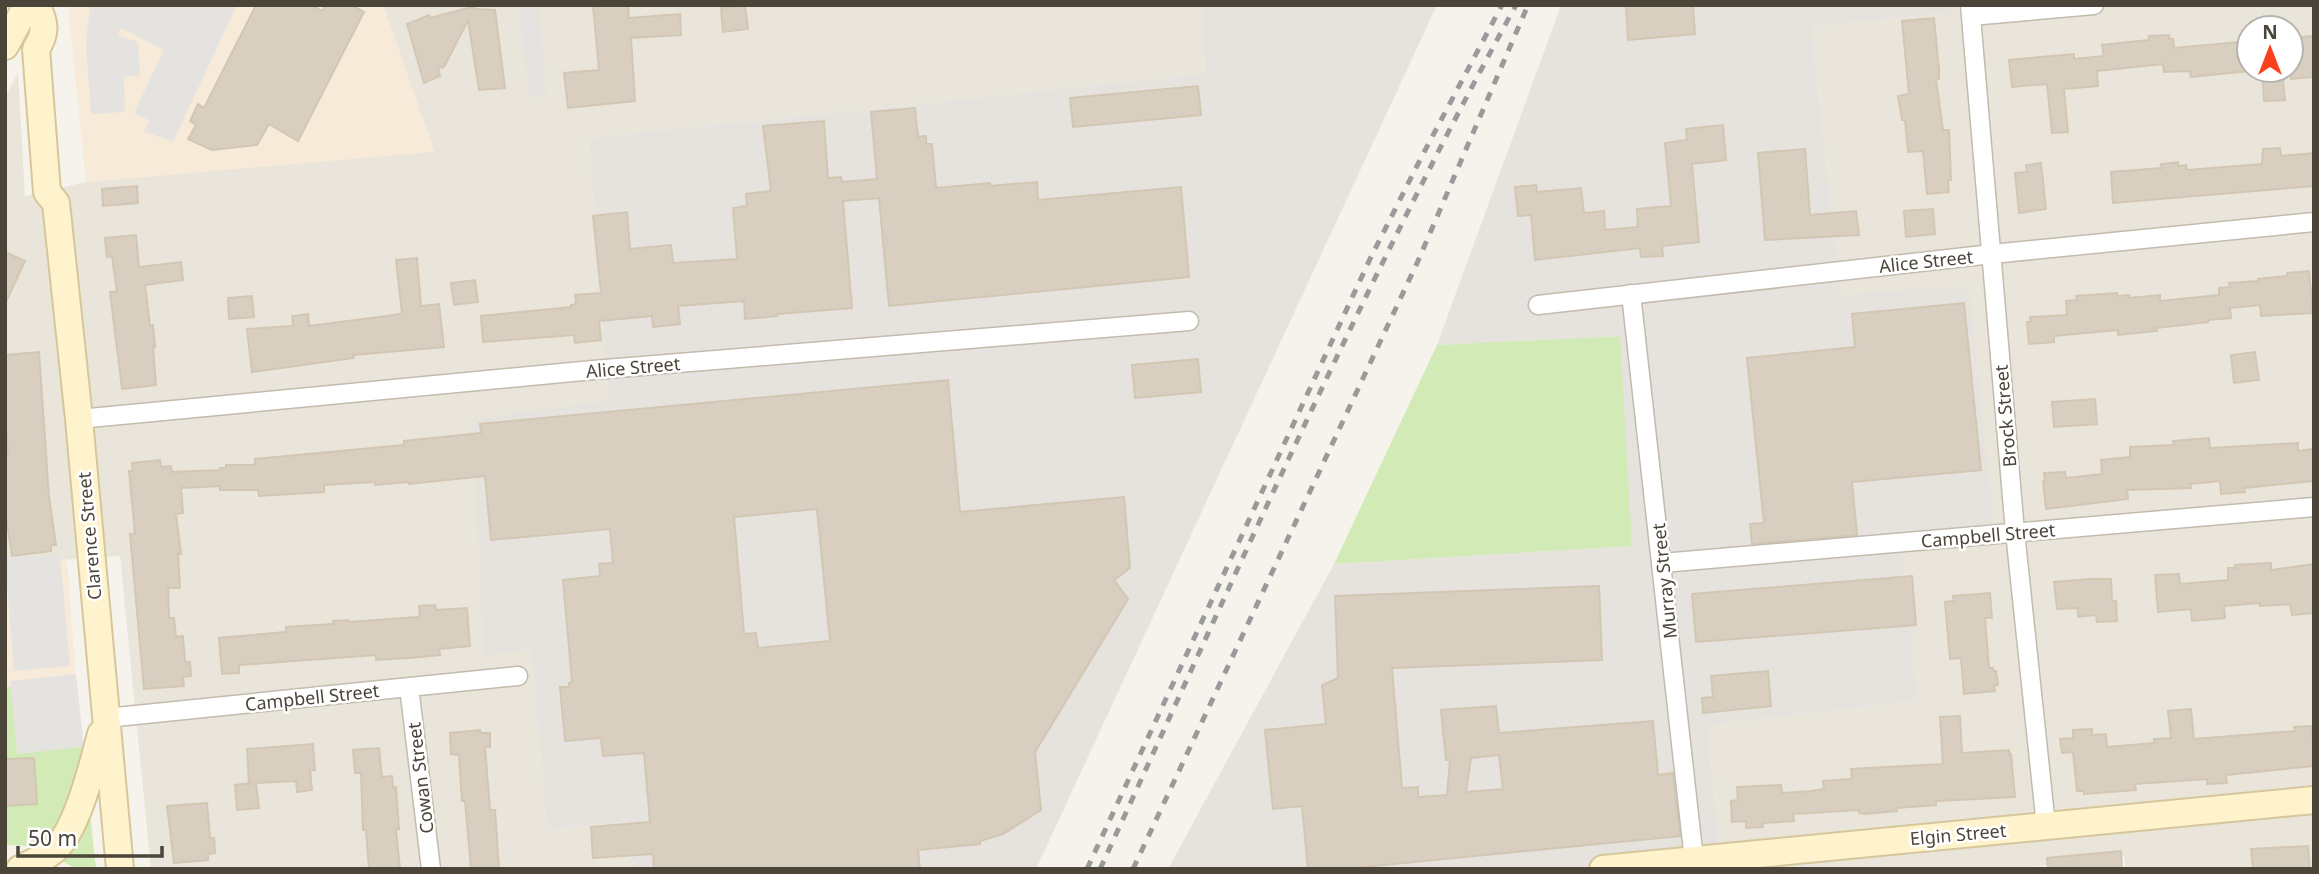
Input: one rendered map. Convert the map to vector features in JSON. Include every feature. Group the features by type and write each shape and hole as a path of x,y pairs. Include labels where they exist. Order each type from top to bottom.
{"main road":[{"path":"5,46 27,5"},
{"name":"Clarence Street","path":"36,5 44,20 44,37 51,48 63,190 56,203 79,419 120,869"},
{"path":"20,869 53,852 65,839 88,782 106,718"},
{"name":"Elgin Street","path":"1603,869 1695,864 2314,800"}],"street":[{"path":"1970,11 2094,5"},
{"name":"Brock Street","path":"1970,11 2015,532 2046,826"},
{"name":"Alice Street","path":"1538,304 2314,222"},
{"name":"Murray Street","path":"1632,294 1695,864"},
{"name":"Alice Street","path":"79,419 607,369 1189,321"},
{"name":"Campbell Street","path":"1662,564 2314,507"},
{"name":"Campbell Street","path":"106,718 519,676"},
{"name":"Cowan Street","path":"410,687 431,869"}],"shaded area":[{"path":"68,5 383,5 434,152 86,182"},
{"path":"90,5 237,5 173,142 144,131 150,121 134,113 164,50 121,28 118,36 138,42 140,76 124,77 125,112 91,114 86,43"},
{"path":"383,5 1202,5 1205,74 588,138 608,402 484,655 531,648 547,829 630,822 633,869 151,869 120,556 5,564 5,97 18,73 25,196 86,182 434,151"},
{"path":"519,5 538,5 547,96 529,98"},
{"path":"1202,5 1437,5 1036,869 633,869 630,822 547,829 531,649 484,656 472,419 608,401 588,138 1205,74"},
{"path":"1561,5 1950,5 1951,13 1811,26 1841,295 1969,286 1994,530 1900,538 1917,701 1708,725 1721,869 1168,869 1334,564 1632,546 1619,336 1437,345"},
{"path":"1950,5 2314,5 2314,869 2126,869 2124,856 2014,869 1721,869 1708,725 1917,701 1841,295 1811,26 1951,13"},
{"path":"60,554 70,666 14,671 5,559"},
{"path":"67,559 76,682 5,687 5,564"},
{"path":"76,674 84,747 17,754 10,681"}],"green space":[{"path":"1620,336 1632,546 1334,564 1437,345"},
{"path":"76,682 96,869 77,869 33,846 5,845 5,687"}],"building":[{"path":"256,5 312,5 322,11 326,5 351,5 364,12 298,141 269,124 257,145 212,150 188,139 196,125 190,121 198,104 204,108"},
{"path":"593,5 628,5 629,18 680,14 681,35 631,38 635,101 568,108 564,73 599,70"},
{"path":"1626,5 1693,5 1695,34 1628,40"},
{"path":"476,6 474,9 495,10 505,88 479,90 468,20 444,67 438,68 440,76 424,83 407,24 429,15 430,18"},
{"path":"745,6 748,29 723,32 721,8"},
{"path":"1934,18 1939,70 1939,79 1936,80 1943,130 1949,130 1951,180 1948,180 1949,192 1927,194 1923,151 1908,152 1905,120 1902,120 1898,96 1909,94 1902,21"},
{"path":"2169,35 2169,39 2173,39 2174,48 2235,42 2235,72 2191,77 2190,71 2164,72 2163,64 2097,71 2098,86 2064,89 2068,132 2052,133 2047,84 2012,87 2009,60 2074,54 2074,59 2104,56 2102,45 2149,40 2149,36"},
{"path":"2312,36 2314,40 2313,77 2305,78 2305,37"},
{"path":"2263,84 2283,84 2285,100 2264,101"},
{"path":"1198,86 1201,115 1073,127 1070,98"},
{"path":"915,108 918,137 926,136 926,144 932,144 936,188 1037,182 1038,200 1181,187 1189,277 889,306 879,198 843,201 852,308 745,319 744,301 678,306 680,324 653,327 652,316 599,321 601,340 575,343 574,335 483,342 481,316 571,307 576,304 575,295 601,293 593,216 627,212 630,249 671,245 673,263 737,259 733,208 747,206 746,194 771,191 763,126 824,121 828,178 841,177 842,182 877,179 871,112"},
{"path":"1723,125 1726,160 1692,164 1699,242 1662,246 1663,256 1641,257 1640,248 1535,260 1531,215 1518,216 1515,187 1536,185 1537,192 1581,188 1584,213 1604,211 1605,230 1638,227 1637,209 1671,206 1665,143 1687,140 1686,129"},
{"path":"2280,148 2281,156 2314,153 2314,186 2113,203 2111,172 2162,168 2161,164 2178,162 2178,166 2186,165 2187,170 2262,164 2263,149"},
{"path":"1805,149 1810,215 1856,211 1859,235 1765,240 1758,153"},
{"path":"2041,163 2046,209 2019,213 2015,173 2027,172 2026,165"},
{"path":"137,186 138,203 103,206 102,189"},
{"path":"1933,209 1935,234 1906,237 1904,211"},
{"path":"136,235 139,267 181,262 183,280 145,285 150,326 153,325 156,385 122,389 110,292 117,292 112,256 107,257 105,238"},
{"path":"5,252 25,261 5,304"},
{"path":"417,258 421,306 439,304 444,347 353,355 354,358 252,372 247,329 293,326 292,316 308,314 309,326 402,314 396,260"},
{"path":"2309,271 2313,313 2261,316 2260,305 2230,308 2231,318 2118,335 2118,330 2054,336 2054,342 2029,344 2027,322 2031,322 2030,317 2067,315 2066,301 2077,300 2076,296 2117,293 2117,296 2129,295 2129,298 2160,295 2160,301 2219,295 2219,288 2230,287 2229,283 2258,281 2287,276 2287,273"},
{"path":"475,280 478,302 454,305 451,283"},
{"path":"252,296 254,317 229,319 228,298"},
{"path":"1964,303 1981,470 1852,482 1857,535 1752,544 1750,524 1764,523 1747,358 1855,347 1852,314"},
{"path":"39,352 49,497 56,545 51,545 51,551 12,556 5,510 5,455 8,454 5,355"},
{"path":"2255,352 2259,380 2234,383 2231,355"},
{"path":"1198,359 1201,392 1135,398 1132,365"},
{"path":"948,380 960,512 1124,497 1130,568 1114,580 1128,599 1035,752 1041,810 1003,834 980,841 980,844 918,850 920,869 654,869 653,854 593,858 591,827 650,822 644,753 603,756 601,738 565,741 560,687 569,687 572,682 563,580 600,576 599,564 613,563 610,529 491,540 485,476 409,484 375,485 375,482 324,485 324,492 259,496 258,490 220,490 220,486 181,488 183,513 176,514 181,554 178,554 180,588 168,588 169,618 174,618 176,637 183,636 185,662 190,662 191,676 183,677 184,686 144,689 130,534 135,534 129,471 133,471 132,463 160,460 161,467 171,466 172,472 220,470 226,468 226,465 255,465 255,459 404,445 404,441 481,433 480,424","holes":["817,509 830,641 758,648 756,633 744,634 734,517"]},
{"path":"2095,399 2097,424 2054,427 2052,402"},
{"path":"2209,438 2210,448 2298,443 2298,451 2314,449 2314,481 2244,488 2245,492 2221,494 2220,481 2190,484 2191,488 2127,490 2128,499 2046,509 2044,473 2065,472 2066,478 2102,474 2101,460 2130,457 2130,447 2174,445 2173,441"},
{"path":"2271,563 2271,570 2314,564 2314,613 2292,615 2290,604 2260,606 2260,603 2224,606 2225,618 2192,621 2191,609 2158,612 2155,575 2179,574 2180,584 2228,580 2228,568 2236,568 2235,565"},
{"path":"1912,576 1916,625 1696,642 1692,594"},
{"path":"2111,579 2112,601 2116,601 2117,621 2097,622 2096,615 2078,617 2078,608 2057,609 2054,582"},
{"path":"1599,586 1602,660 1392,668 1402,788 1418,787 1418,797 1447,795 1450,760 1446,760 1441,710 1496,706 1499,733 1653,721 1658,775 1673,773 1680,836 1343,869 1308,869 1302,806 1273,809 1265,730 1326,724 1322,685 1338,678 1335,596","holes":["1499,755 1503,789 1466,792 1471,758"]},
{"path":"1990,593 1992,618 1985,618 1989,668 1996,671 1998,685 1994,686 1995,691 1964,694 1961,658 1950,659 1945,602 1954,601 1953,596"},
{"path":"435,605 436,610 467,608 470,646 439,649 440,655 409,658 376,660 376,655 239,665 239,673 222,674 219,638 286,632 286,627 333,624 333,621 418,617 419,606"},
{"path":"1768,671 1771,706 1703,713 1702,698 1713,697 1711,676"},
{"path":"2191,709 2194,739 2295,731 2294,727 2312,726 2314,766 2226,775 2227,783 2207,784 2207,779 2135,784 2136,790 2084,794 2084,791 2077,791 2073,752 2062,753 2060,739 2073,738 2073,730 2092,729 2092,735 2106,734 2107,747 2154,743 2154,739 2171,738 2168,711"},
{"path":"1960,716 1962,753 2009,750 2015,797 1936,801 1936,805 1864,814 1859,813 1859,810 1793,814 1794,821 1763,823 1763,827 1746,828 1746,821 1732,822 1731,801 1738,800 1737,787 1781,785 1782,793 1812,791 1824,789 1823,781 1852,779 1851,769 1943,764 1940,717"},
{"path":"480,730 480,733 490,733 490,747 485,747 490,810 495,810 499,869 471,869 459,755 451,754 450,733"},
{"path":"313,744 315,770 310,770 312,790 297,792 296,781 256,783 259,808 237,810 235,785 249,783 247,749"},
{"path":"379,748 382,777 392,776 393,788 396,787 400,869 369,869 366,830 363,830 361,773 355,773 353,750"},
{"path":"34,758 37,804 5,806 5,759"},
{"path":"207,803 210,838 214,838 215,853 208,854 208,860 174,863 167,806"},
{"path":"2308,846 2310,869 2253,869 2251,849"},
{"path":"2121,851 2122,869 2048,869 2047,858"}],"railway":[{"path":"1087,869 1370,259 1502,5"},
{"path":"1100,869 1352,325 1459,111 1516,5"},
{"path":"1133,869 1418,261 1528,5"}]}
